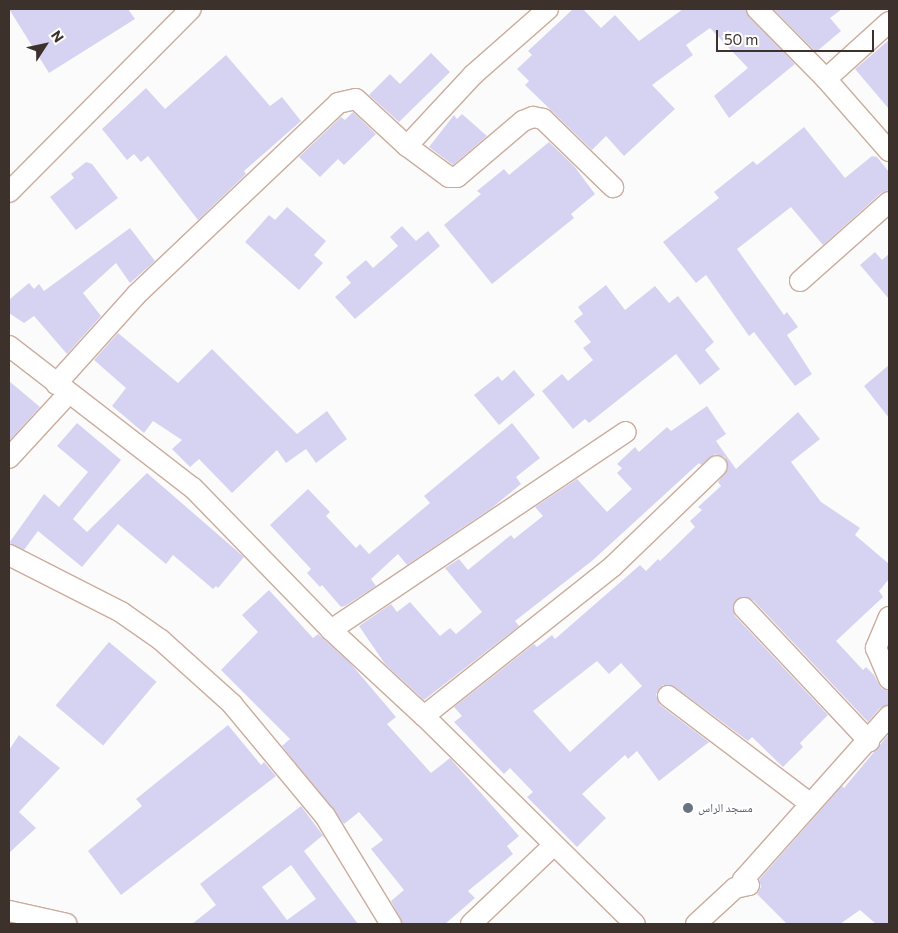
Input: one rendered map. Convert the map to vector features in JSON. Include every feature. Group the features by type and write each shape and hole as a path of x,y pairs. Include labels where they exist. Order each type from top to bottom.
{"street":[{"path":"9,192 191,9"},
{"path":"407,146 473,75 548,9"},
{"path":"757,9 826,79 889,151"},
{"path":"826,79 889,22"},
{"path":"9,458 136,295 338,103 356,99 407,146 449,177 457,177 523,122 532,117 544,119 613,187"},
{"path":"800,281 889,202"},
{"path":"9,346 62,389 193,488 331,630 424,716 553,846 635,924"},
{"path":"331,630 626,432"},
{"path":"424,716 612,566 718,466"},
{"path":"9,555 121,612 161,640 232,704 325,816 390,924"},
{"path":"744,608 869,741"},
{"path":"889,617 876,648 889,679"},
{"path":"668,696 811,804"},
{"path":"696,924 735,888 749,886 743,880 869,741 889,716"},
{"path":"471,924 553,846"},
{"path":"9,911 67,924"}],"building":[{"path":"9,9 128,9 135,19 49,73"},
{"path":"573,9 583,9 601,28 615,15 639,41 683,9 745,9 749,17 795,64 729,118 714,96 748,68 710,28 686,45 693,55 652,85 675,109 624,156 606,136 592,150 525,85 529,81 517,69 532,55 528,51"},
{"path":"773,9 842,9 830,18 841,31 816,52"},
{"path":"889,40 889,109 855,69"},
{"path":"431,53 450,72 399,122 369,95 390,74 400,84"},
{"path":"226,55 270,106 282,97 301,121 244,171 246,174 198,220 148,156 141,162 134,154 127,160 102,129 146,88 165,109"},
{"path":"353,112 376,134 344,165 338,159 320,177 299,157 341,117 345,120"},
{"path":"462,114 487,136 453,165 429,147 454,115 457,119"},
{"path":"804,127 845,178 872,156 877,157 889,172 889,190 881,193 823,245 791,207 737,249 784,315 787,312 798,327 787,335 812,374 795,386 754,332 749,336 706,275 696,283 663,242 719,198 714,192 753,161 757,165"},
{"path":"549,142 574,166 595,194 571,214 574,218 492,284 444,225 481,194 477,191 504,169 509,175"},
{"path":"86,162 92,164 118,198 76,230 50,197 74,178 71,174"},
{"path":"287,207 326,241 314,255 323,263 299,290 245,242 269,215 275,220"},
{"path":"402,226 416,241 428,231 440,246 355,319 335,297 351,283 346,277 366,260 373,268 398,246 390,237"},
{"path":"130,228 155,261 130,283 116,263 83,293 101,316 67,354 34,316 24,323 9,313 10,299 29,283 34,289 39,284 44,291"},
{"path":"875,252 882,260 889,254 889,299 860,265"},
{"path":"606,285 625,310 655,286 669,303 678,296 714,342 705,350 720,369 700,385 676,354 589,423 585,419 573,429 542,391 562,374 568,381 593,360 583,348 591,342 574,321 583,314 578,307"},
{"path":"118,333 178,383 212,349 297,434 327,411 347,439 316,463 306,449 286,463 277,450 232,493 199,459 190,467 172,449 182,440 153,421 144,433 112,406 126,388 94,360"},
{"path":"889,365 889,418 864,386"},
{"path":"514,370 535,395 499,425 474,395 498,376 502,381"},
{"path":"9,381 40,407 9,441"},
{"path":"707,406 726,434 716,441 736,469 798,412 820,439 791,462 821,502 860,528 855,535 889,564 889,579 879,591 883,597 836,641 863,670 866,667 874,675 881,688 889,691 889,704 880,708 868,722 753,600 741,597 733,605 735,616 828,715 800,743 803,747 783,767 752,737 748,741 675,687 663,685 656,694 660,705 709,742 659,781 637,751 628,759 625,755 582,794 606,818 577,847 527,797 533,792 510,768 504,774 454,722 462,716 454,707 534,644 537,647 552,635 555,639 640,565 646,571 658,559 660,561 695,527 690,521 702,510 698,507 721,486 718,482 728,469 725,457 715,454 701,465 699,463 593,560 515,621 519,626 424,700 385,664 359,626 391,604 397,612 410,602 440,636 450,628 456,634 482,612 445,568 459,559 468,570 511,535 514,539 543,516 535,507 577,479 607,512 632,489 617,473 622,468 617,464 635,447 639,452 667,427 671,431","holes":["597,661 609,674 621,663 642,686 570,752 533,711"]},
{"path":"77,423 121,460 73,519 87,532 147,473 244,557 218,588 216,586 213,589 173,555 166,564 118,524 82,567 38,531 24,550 9,543 44,494 59,507 88,472 57,446"},
{"path":"512,423 540,458 516,477 521,484 493,507 407,565 398,554 371,579 376,586 345,606 341,607 322,585 320,587 307,573 311,569 270,525 308,489 330,512 326,516 356,548 360,544 369,554 430,503 424,496"},
{"path":"269,590 313,638 318,634 351,664 396,717 387,724 431,773 450,758 519,836 507,846 513,854 468,891 475,898 445,924 403,924 391,901 404,890 371,849 383,840 359,812 344,824 282,746 290,739 221,670 258,632 242,615"},
{"path":"109,642 156,682 103,745 56,706"},
{"path":"228,725 261,765 264,762 276,776 121,895 88,851 142,806 136,799"},
{"path":"889,734 889,924 876,924 860,910 840,924 787,924 757,894 761,887 759,880 842,786 844,788"},
{"path":"19,735 60,768 19,812 36,828 9,853 9,750"},
{"path":"301,806 325,838 322,836 304,851 358,924 192,924 216,905 200,884","holes":["291,865 316,899 287,920 262,887"]}],"place":[{"name":"مسجد الراس","path":"688,808"}]}
